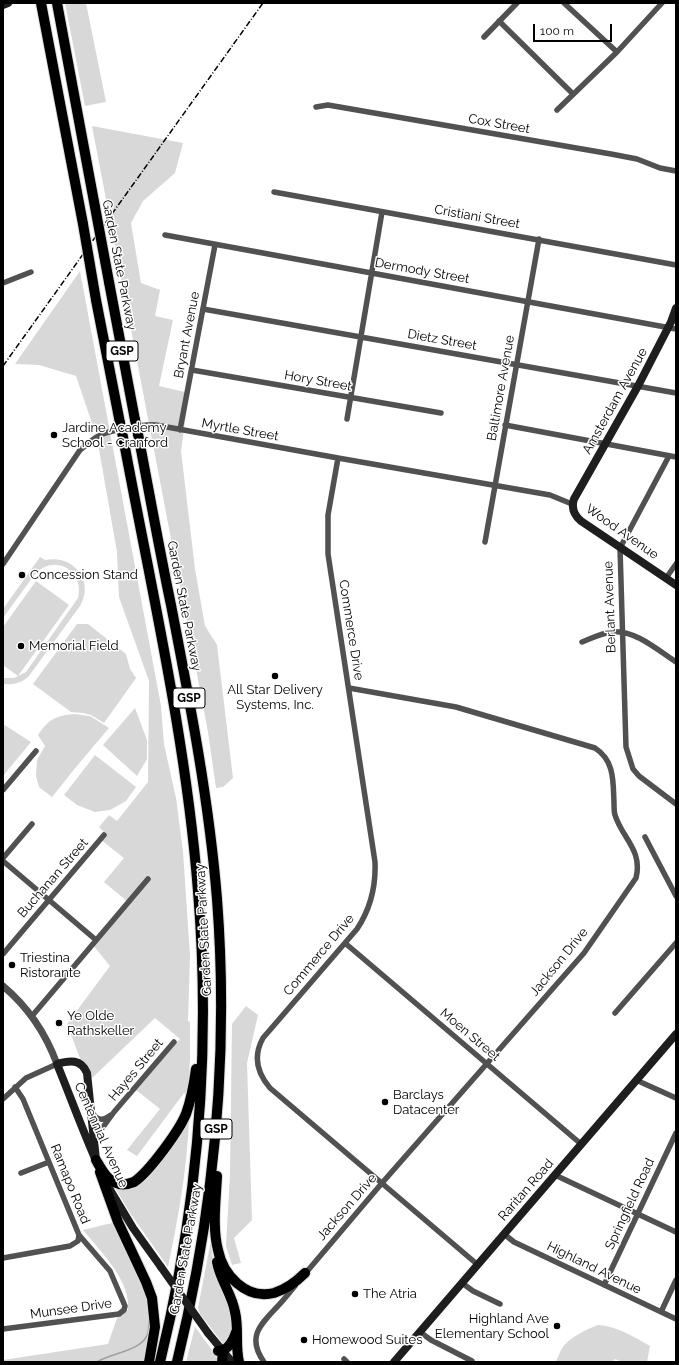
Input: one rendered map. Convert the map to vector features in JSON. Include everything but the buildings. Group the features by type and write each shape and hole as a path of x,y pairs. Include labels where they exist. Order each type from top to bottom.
{"highway":[{"name":"Garden State Parkway","path":"57,3 190,705 208,820 216,897 220,956 221,1023 219,1082 213,1160 205,1222 193,1291 177,1362"},
{"name":"Garden State Parkway","path":"42,6 96,300 173,699 185,776 198,891 201,930 203,1007 200,1104 193,1185 180,1268 160,1362"},
{"path":"96,1160 110,1180 119,1184 129,1184 142,1174 171,1140 184,1117 190,1098 198,1060 203,1007"},
{"path":"219,1082 215,1251 217,1265 233,1304 237,1322 238,1354 240,1362"},
{"path":"96,1160 118,1222 152,1298 155,1327 149,1362"},
{"path":"216,1230 218,1249 225,1269 237,1284 248,1291 260,1294 277,1292 293,1284 305,1273"},
{"path":"224,1358 228,1347 234,1338 237,1322"}],"main road":[{"path":"3,5 8,3"},
{"name":"Amsterdam Avenue","path":"572,504 605,443 672,328 676,308"},
{"name":"Wood Avenue","path":"572,504 574,513 578,519 676,585"},
{"name":"Raritan Road","path":"394,1362 676,1034"},
{"path":"58,1064 70,1061 79,1063 84,1068 88,1080 96,1160"},
{"name":"Centennial Avenue","path":"58,1064 96,1160 118,1204 138,1236 208,1333 224,1358"}],"street":[{"path":"484,37 517,3"},
{"path":"564,3 617,52"},
{"path":"557,110 617,52 662,3"},
{"path":"499,21 573,94"},
{"name":"Cox Street","path":"316,107 328,105 611,154 637,159 660,168 676,171"},
{"name":"Cristiani Street","path":"274,192 676,265"},
{"path":"347,419 382,212"},
{"name":"Dermody Street","path":"165,235 672,328"},
{"name":"Baltimore Avenue","path":"485,542 539,239"},
{"name":"Bryant Avenue","path":"180,430 215,245"},
{"path":"3,283 31,272"},
{"name":"Dietz Street","path":"203,309 676,393"},
{"name":"Hory Street","path":"192,370 441,414"},
{"name":"Myrtle Street","path":"3,564 80,450 94,439 107,433 148,425 536,493"},
{"path":"505,425 676,457"},
{"name":"Berlant Avenue","path":"670,456 620,547 626,748 633,769 639,776 676,804"},
{"name":"Commerce Drive","path":"338,458 329,507 327,545 376,872 374,892 367,911 357,928 263,1038 257,1054 258,1066 262,1078 270,1088 478,1265"},
{"name":"Wood Avenue","path":"536,493 554,496 572,504"},
{"path":"666,578 676,564"},
{"path":"582,642 607,633 622,632 636,636 676,662"},
{"name":"Jackson Drive","path":"264,1362 258,1352 256,1344 258,1329 262,1322 584,953 636,878 638,871 633,848 615,815 612,770 601,752 595,748 456,707 349,688"},
{"path":"3,790 36,751"},
{"path":"3,858 32,824"},
{"name":"Buchanan Street","path":"3,954 48,899 104,835"},
{"path":"645,837 676,896"},
{"path":"3,861 96,940"},
{"path":"32,1016 148,879"},
{"name":"Moen Street","path":"345,943 581,1144"},
{"path":"615,1013 676,943"},
{"name":"Centennial Avenue","path":"3,986 32,1016 48,1042 58,1064"},
{"name":"Hayes Street","path":"94,1143 98,1134 114,1112 174,1042"},
{"path":"3,1099 29,1076 58,1064"},
{"path":"636,1080 676,1098"},
{"name":"Ramapo Road","path":"3,1258 70,1246 78,1241 79,1235 23,1099 15,1087"},
{"name":"Hayes Street","path":"91,1110 96,1118 100,1119 106,1118 114,1112"},
{"name":"Springfield Road","path":"604,1285 676,1133"},
{"path":"20,1174 49,1162"},
{"path":"555,1175 676,1232"},
{"name":"Highland Avenue","path":"504,1234 514,1242 676,1319"},
{"name":"Munsee Drive","path":"3,1329 119,1314 124,1310 124,1303 112,1275 79,1235"},
{"path":"661,1312 676,1280"},
{"path":"462,1283 473,1291 500,1304"},
{"path":"420,1332 431,1340 472,1361"}],"shaded area":[{"path":"65,3 86,3 106,102 85,106"},
{"path":"92,126 183,143 175,173 143,201 131,223 141,283 160,290 155,316 173,320 159,386 189,393 181,451 195,569 205,626 217,645 233,778 223,787 216,788 208,732"},
{"path":"80,271 161,706 164,744 176,798 183,852 190,956 188,1021 190,1022 190,1058 188,1097 184,1093 137,1156 127,1150 160,1109 136,1090 180,1039 155,1018 92,1078 81,1061 67,1024 110,966 93,945 128,902 104,882 124,858 101,840 106,834 99,827 109,815 117,821 148,782 149,681 119,597 117,552 97,438 76,376 39,365 15,364"},
{"path":"40,557 45,560 55,559 64,561 79,571 83,578 85,587 84,596 80,606 29,676 17,683 3,684 3,678 14,678 26,672 78,598 79,588 73,573 67,568 59,565 51,565 43,568 35,574 3,618 3,609"},
{"name":"Memorial Field","path":"36,581 69,605 18,676 3,665 3,627"},
{"path":"77,624 88,624 126,654 130,669 136,678 104,723 91,715 71,712 33,684"},
{"path":"135,708 147,740 147,759 137,776 103,745"},
{"path":"74,714 90,716 109,728 52,797 39,787 36,776 37,760 45,746 38,735 53,719"},
{"path":"3,724 31,742 3,776"},
{"path":"95,755 136,787 126,801 110,810 95,812 77,805 64,795"},
{"path":"246,1006 258,1015 247,1063 252,1220 234,1238 241,1263 232,1265 226,1246 230,1174 232,1024"},
{"path":"189,1120 182,1194 168,1267 130,1213 114,1186 124,1187"},
{"path":"116,1222 145,1291 151,1320 151,1335 143,1362 3,1362 3,1360 108,1344 117,1318 128,1310 128,1299 125,1288 113,1267 83,1230"},
{"path":"211,1244 214,1268 232,1315 232,1332 224,1345 200,1314 198,1308"},
{"path":"598,1325 612,1327 650,1346 647,1362 622,1362 615,1359 612,1362 556,1362 559,1354 569,1340"},
{"path":"195,1327 212,1350 219,1362 186,1362"}],"waterway":[{"path":"97,1362 140,1344 148,1333 149,1314"}],"railway":[{"path":"3,366 263,3"}],"place":[{"name":"Jardine Academy School - Cranford","path":"54,435"},
{"name":"Concession Stand","path":"22,575"},
{"name":"Memorial Field","path":"21,646"},
{"name":"All Star Delivery Systems, Inc.","path":"275,676"},
{"name":"Triestina Ristorante","path":"12,965"},
{"name":"Ye Olde Rathskeller","path":"59,1023"},
{"name":"Barclays Datacenter","path":"385,1102"},
{"name":"The Atria","path":"355,1294"},
{"name":"Highland Ave Elementary School","path":"557,1326"},
{"name":"Homewood Suites","path":"304,1340"}]}
